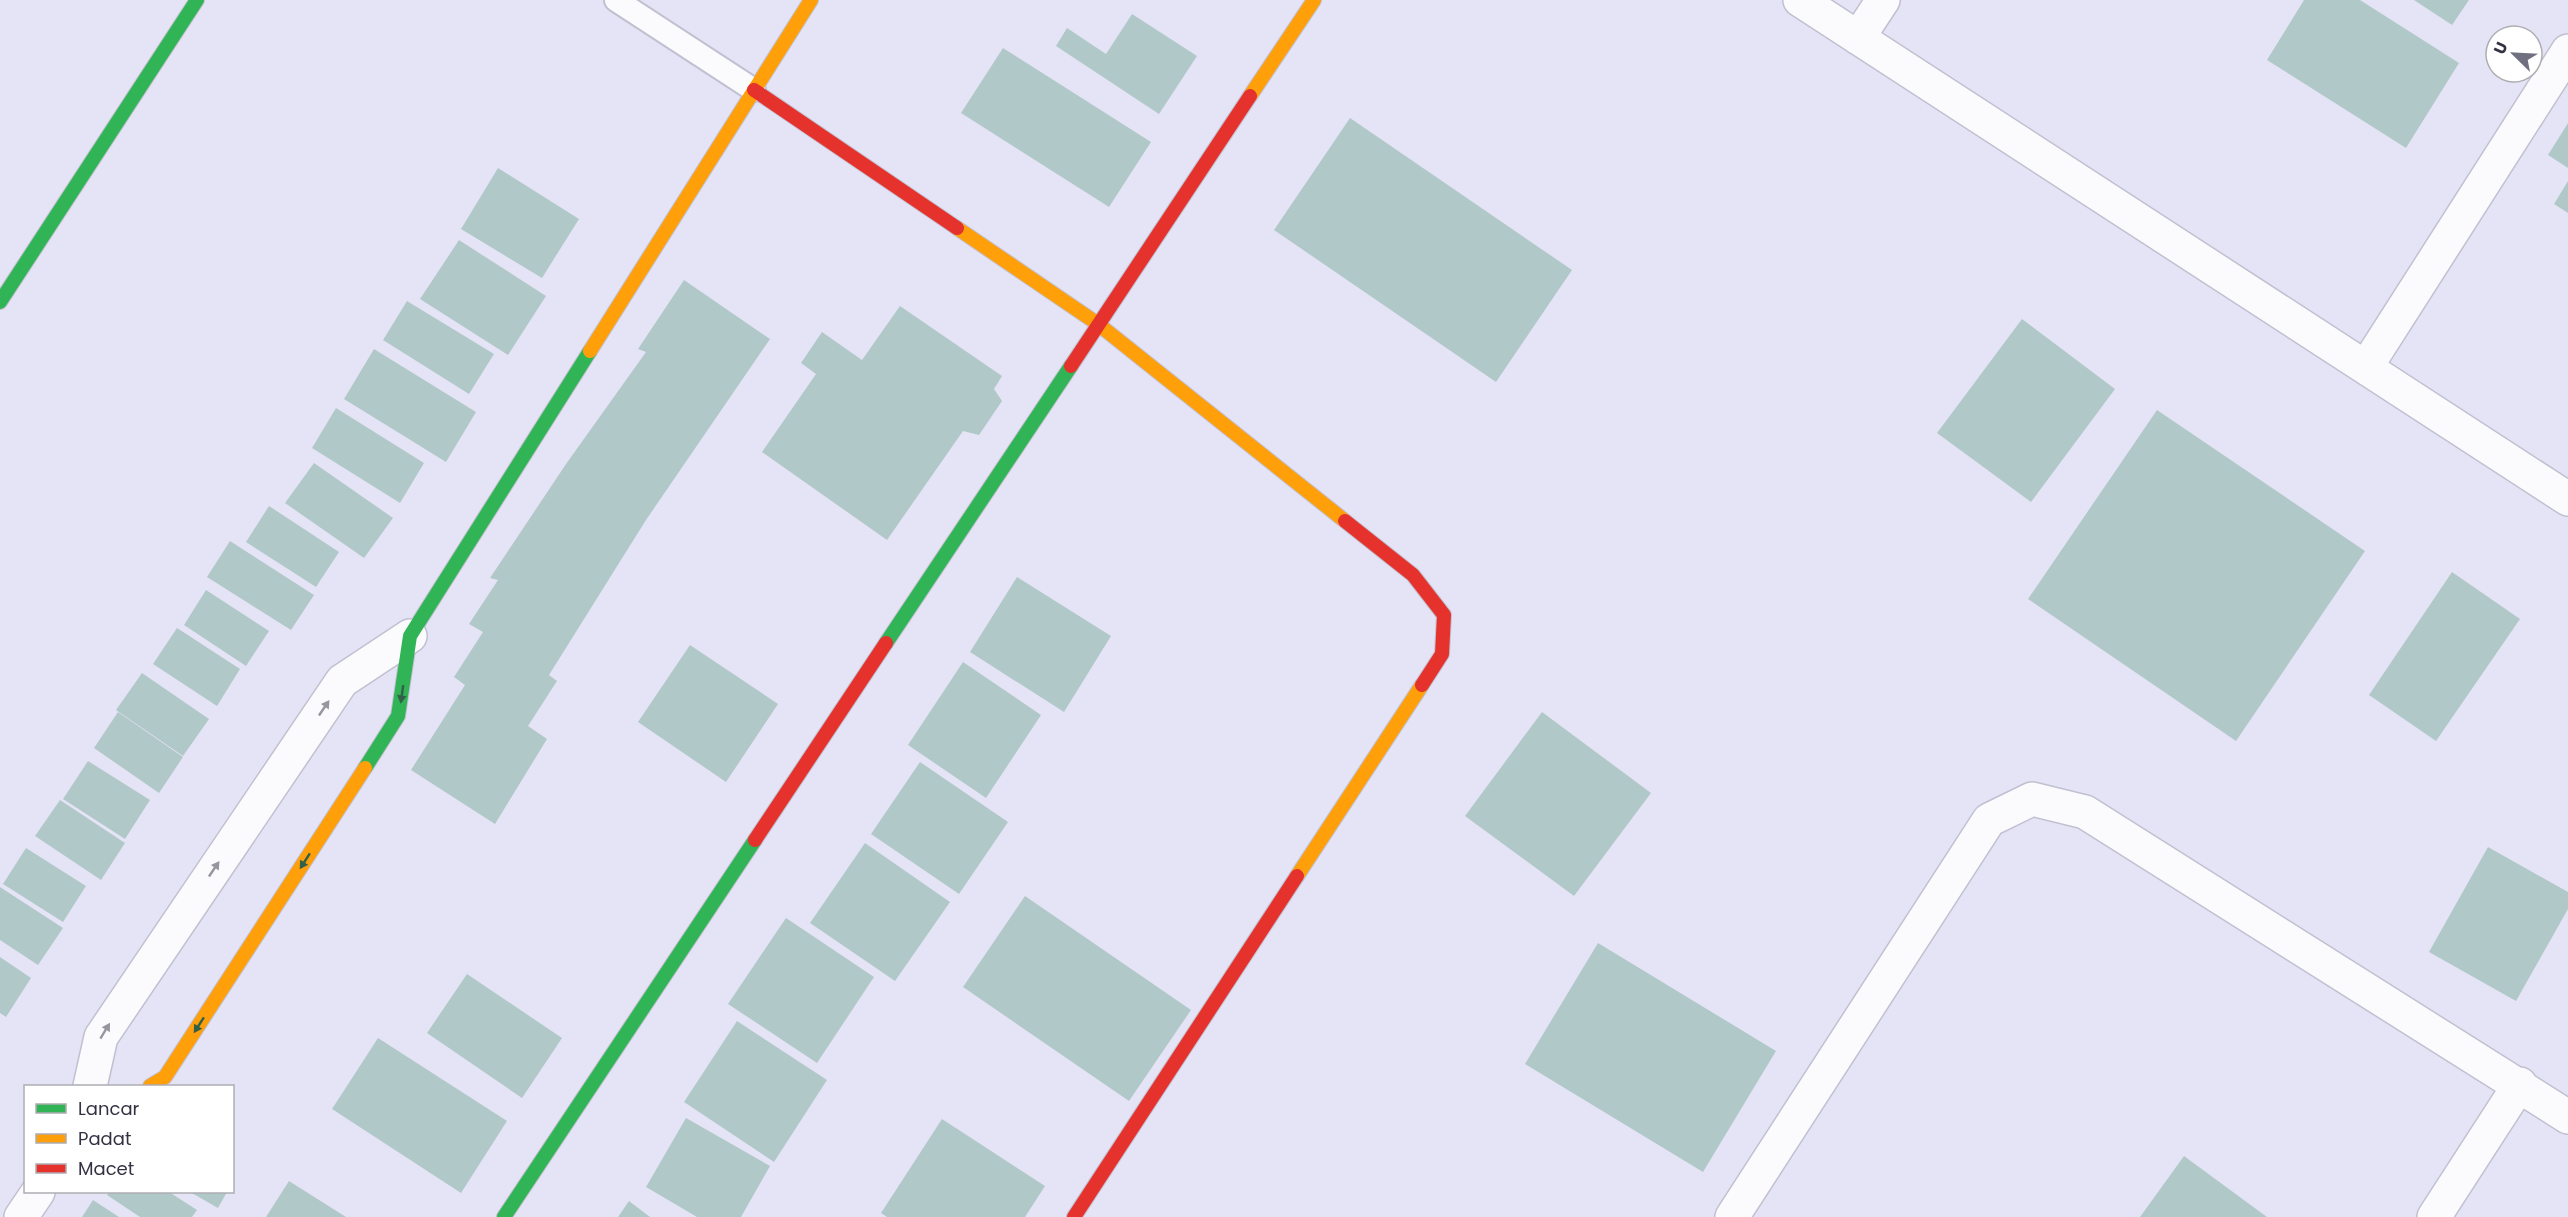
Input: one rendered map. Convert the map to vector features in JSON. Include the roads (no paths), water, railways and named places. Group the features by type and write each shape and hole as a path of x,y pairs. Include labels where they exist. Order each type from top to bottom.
{"street":[{"path":"0,303 197,0"},
{"path":"152,1085 165,1077 398,716 410,636 811,0"},
{"path":"504,1217 1314,0"},
{"path":"1800,0 2568,498"},
{"path":"1858,38 1883,0"},
{"path":"2366,368 2568,51"},
{"path":"754,90 1098,324 1413,575 1444,615 1442,654 1074,1217"},
{"path":"90,1085 100,1037 342,681 410,636"},
{"path":"1732,1217 1989,820 2032,798 2085,812 2520,1084 2568,1117"},
{"path":"2434,1217 2520,1084"},
{"path":"21,1217 37,1193"}],"lane":[{"path":"616,0 754,90"}]}
